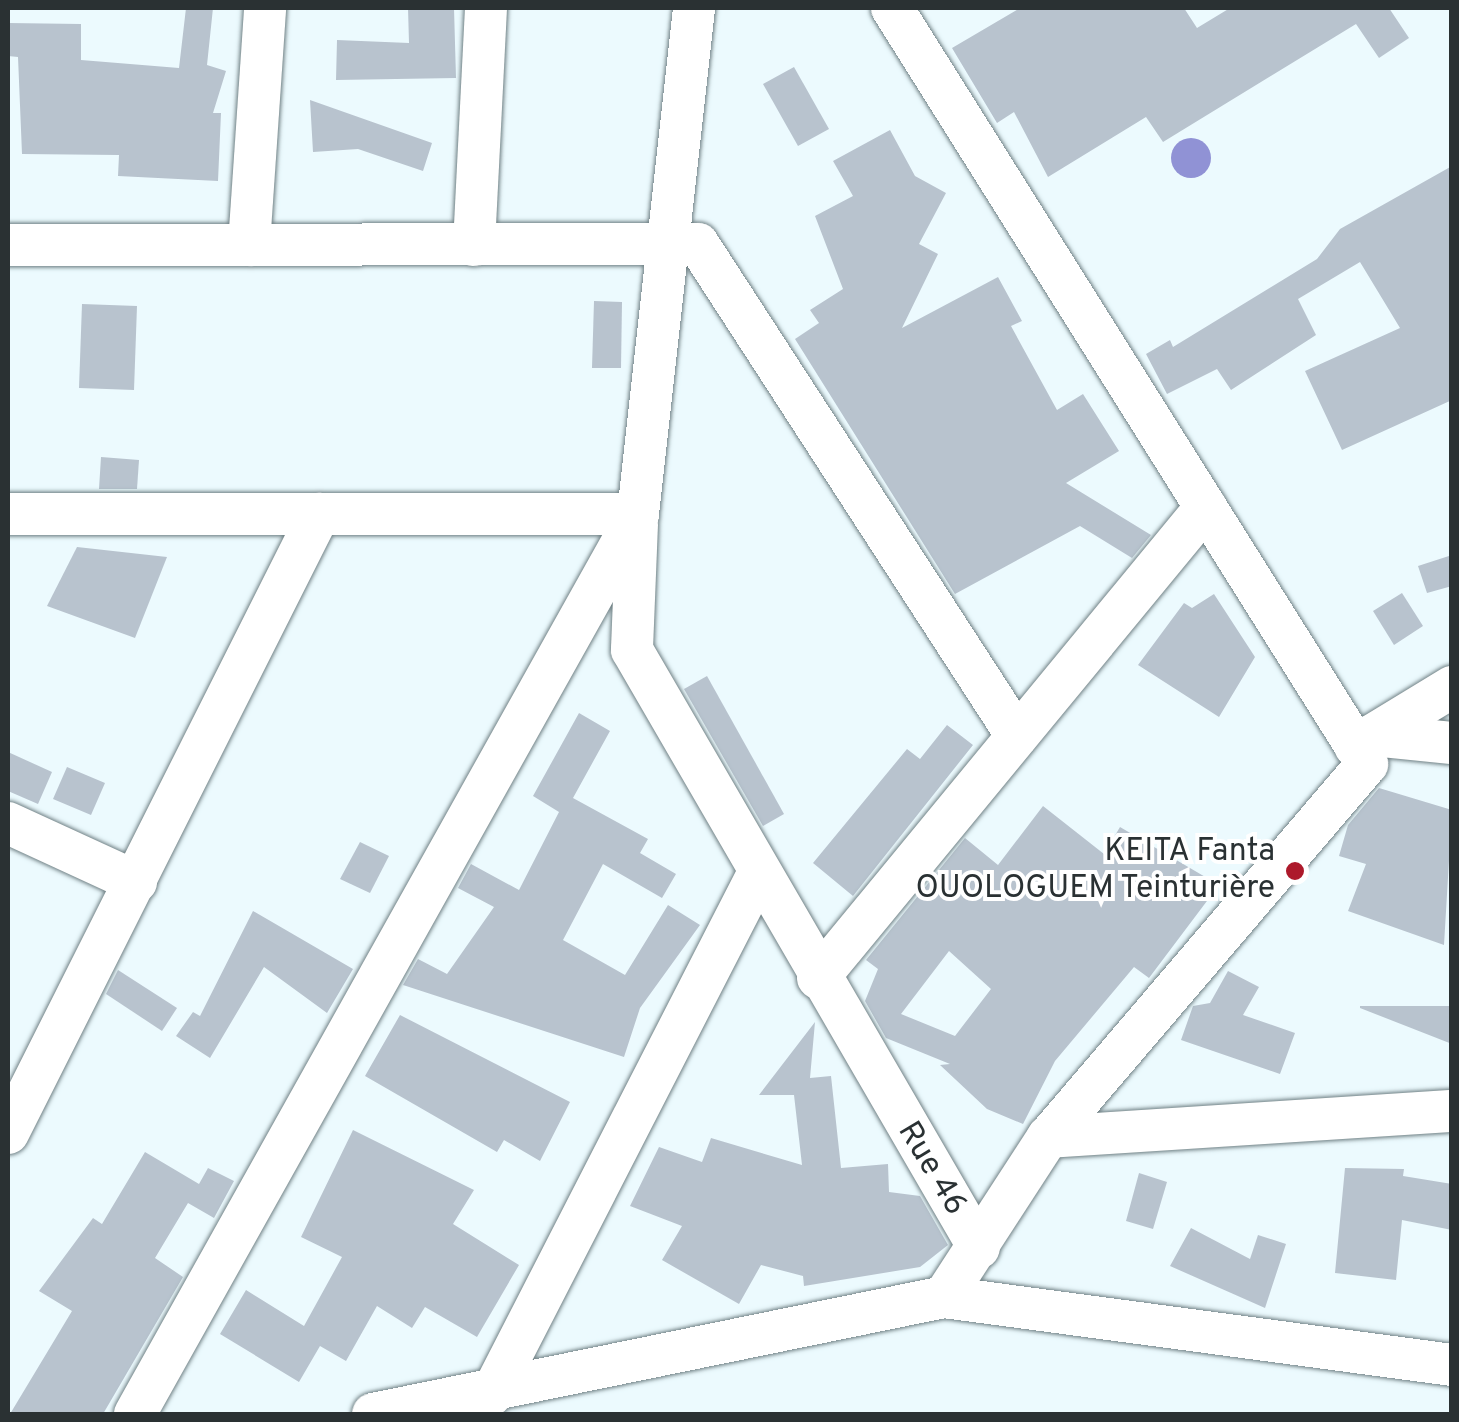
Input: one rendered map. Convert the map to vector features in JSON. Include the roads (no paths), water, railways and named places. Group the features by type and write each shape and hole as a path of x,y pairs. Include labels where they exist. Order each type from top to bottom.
{"street":[{"path":"249,245 265,8"},
{"path":"474,245 486,8"},
{"name":"Rue 46","path":"694,8 638,514 632,650 758,876 979,1248 944,1297"},
{"path":"892,8 1206,508 1364,740 1366,764 1048,1137 979,1248"},
{"path":"8,245 698,244 1018,736"},
{"path":"818,978 1206,508"},
{"path":"8,514 638,514 134,1414"},
{"path":"11,1119 136,882 319,514"},
{"path":"1364,740 1452,687"},
{"path":"1364,740 1452,743"},
{"path":"8,822 136,882"},
{"path":"491,1395 758,876"},
{"path":"1048,1137 1452,1111"},
{"path":"373,1414 491,1395 944,1297 1452,1365"}],"water":[{"path":"1191,138 1205,144 1211,158 1205,172 1191,178 1177,172 1171,158 1177,144"}],"place":[{"name":"KEITA Fanta OUOLOGUEM Teinturière","path":"1295,871"}]}
